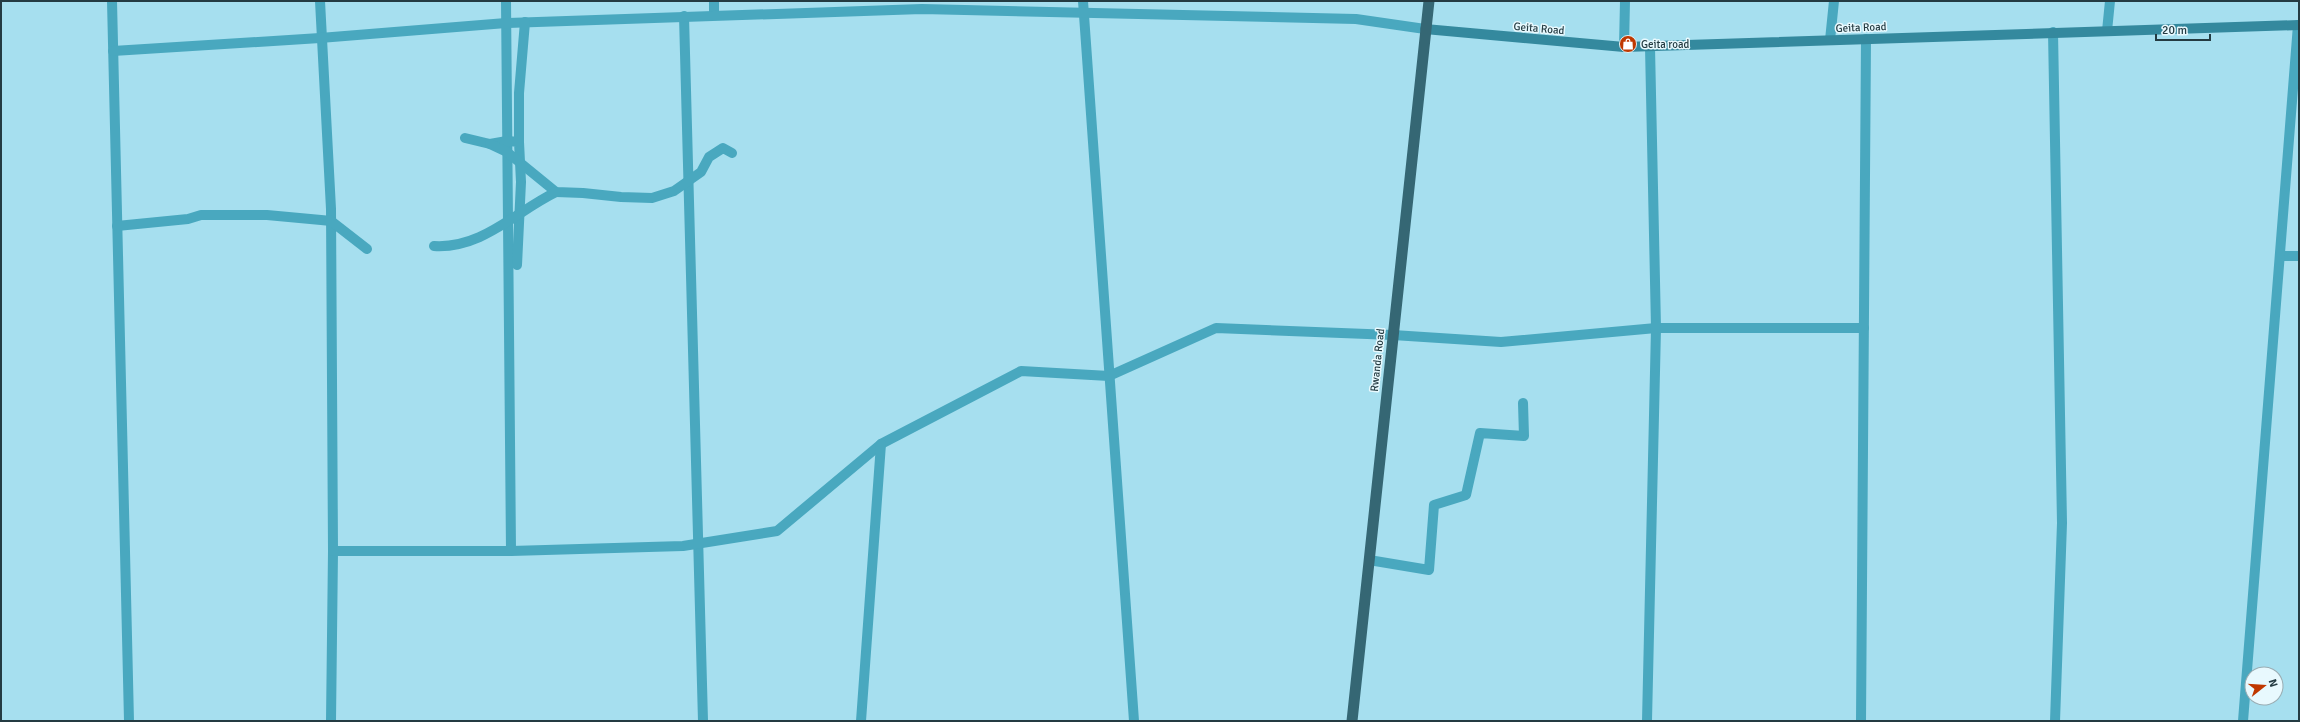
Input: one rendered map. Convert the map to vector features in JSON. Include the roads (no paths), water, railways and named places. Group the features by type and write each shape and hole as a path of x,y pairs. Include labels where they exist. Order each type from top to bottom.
{"highway":[{"name":"Rwanda Road","path":"1352,721 1429,1"}],"main road":[{"name":"Geita Road","path":"1425,29 1624,48 2053,32 2299,25"}],"street":[{"path":"112,1 129,721"},
{"path":"320,1 320,38 331,221 333,551 331,721"},
{"path":"506,1 511,550"},
{"path":"714,1 714,15"},
{"path":"1083,1 1134,721"},
{"path":"1624,48 1625,1"},
{"path":"1830,40 1834,1"},
{"path":"2107,31 2110,1"},
{"path":"113,51 320,38 506,23 922,5 1083,13 1356,19 1425,29"},
{"path":"684,16 703,721"},
{"path":"517,265 520,214 519,93 525,22"},
{"path":"2243,721 2299,25"},
{"path":"2053,32 2062,523 2054,721"},
{"path":"1861,721 1866,39"},
{"path":"1647,721 1656,328 1650,46"},
{"path":"465,138 490,144 507,152 556,192"},
{"path":"490,144 507,141 519,142"},
{"path":"434,246 447,247 471,241 495,231 556,192 652,198 674,191 688,179 701,172 709,157 723,148 732,153"},
{"path":"674,191 689,198"},
{"path":"117,226 188,218 201,215 267,215 331,221 367,249"},
{"path":"2281,256 2299,256"},
{"path":"333,551 511,550 683,546 777,531 882,444 1021,371 1109,376 1216,328 1393,335 1501,342 1656,328 1864,328"},
{"path":"1369,560 1429,570 1434,505 1466,495 1480,433 1524,436 1523,403"},
{"path":"861,721 882,444"}],"place":[{"name":"Geita road","path":"1628,44"}]}
